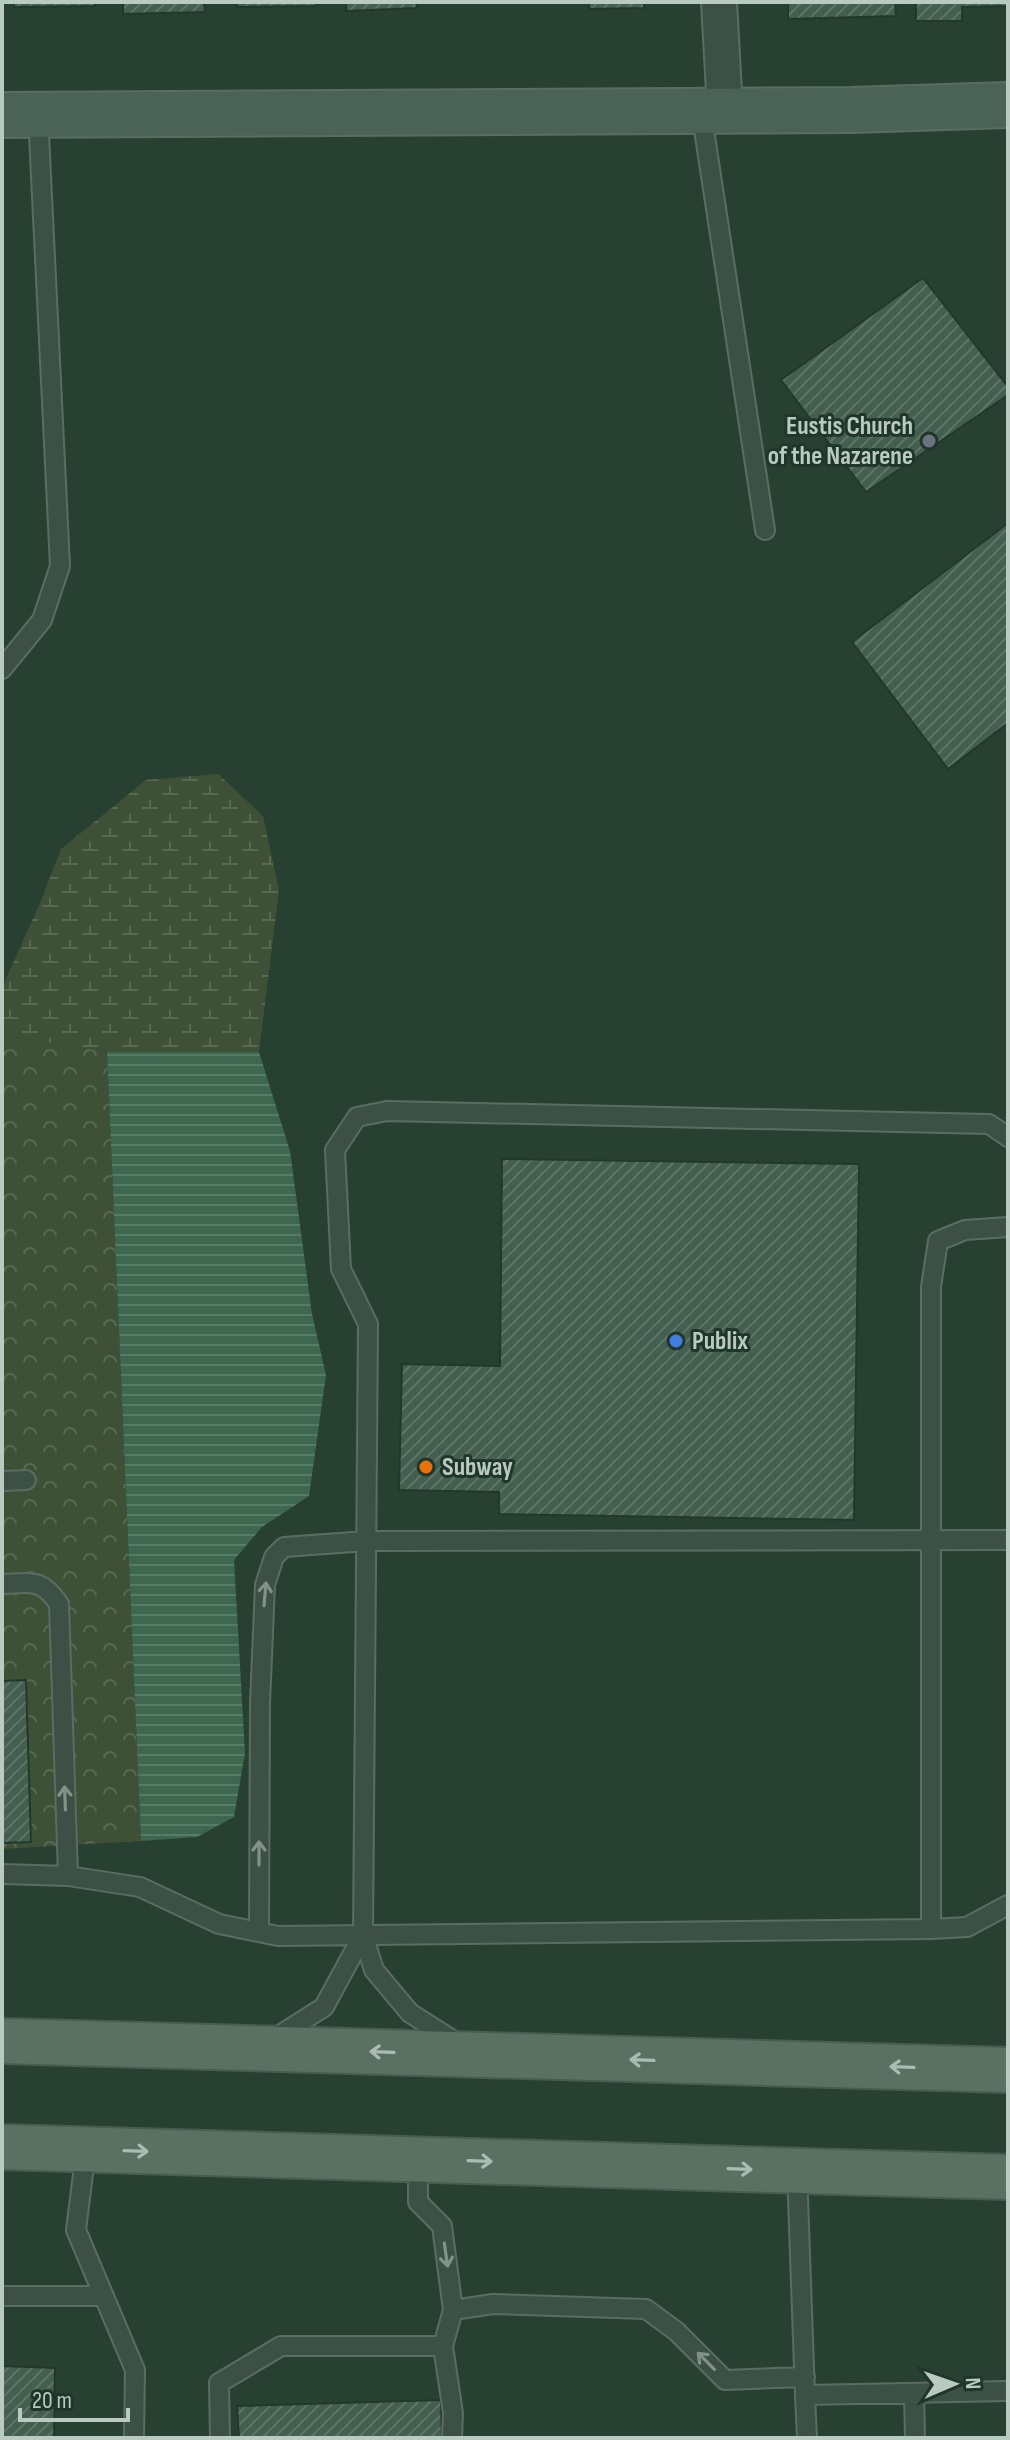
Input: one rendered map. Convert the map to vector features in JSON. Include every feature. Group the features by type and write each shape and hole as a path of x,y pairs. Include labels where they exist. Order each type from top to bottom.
{"main road":[{"path":"2,2041 1008,2070"},
{"path":"2,2058 164,2046"},
{"path":"2,2147 1008,2177"}],"street":[{"path":"713,110 719,2"},
{"path":"20,115 851,110 1008,105"}],"lane":[{"path":"713,110 765,530"},
{"path":"2,669 42,620 60,566 20,115"},
{"path":"474,2055 410,2013 374,1970 363,1935 368,1324 341,1269 335,1150 357,1117 387,1111 989,1124 1008,1137"},
{"path":"931,1929 931,1287 938,1241 965,1230 1008,1227"},
{"path":"2,1481 26,1480"},
{"path":"259,1931 260,1703 265,1585 274,1557 284,1547 367,1541 1008,1540"},
{"path":"2,1584 40,1583 59,1604 68,1876"},
{"path":"2,1874 68,1876 140,1887 219,1924 278,1936 931,1929 967,1927 1008,1905"},
{"path":"258,2049 324,2007 363,1935"},
{"path":"86,2150 76,2230 135,2370 134,2438"},
{"path":"418,2160 418,2202 442,2226 453,2310 443,2346 453,2413 452,2438"},
{"path":"797,2170 807,2438"},
{"path":"2,2296 104,2296"},
{"path":"453,2310 493,2304 646,2309 676,2331 725,2380 914,2393 1008,2391"},
{"path":"220,2438 219,2383 281,2346 443,2346"},
{"path":"914,2393 915,2438"}],"green space":[{"path":"218,774 263,816 279,890 259,1052 107,1052 2,1035 2,991 5,981 61,849 146,780"},
{"path":"2,1035 107,1052 141,1841 2,1849"}],"shaded area":[{"path":"107,1052 259,1052 290,1151 312,1314 326,1375 309,1496 262,1527 234,1560 245,1753 234,1817 197,1837 141,1841"}],"building":[{"path":"14,2 95,2 95,6 14,7"},
{"path":"123,2 204,2 205,12 123,14"},
{"path":"237,2 316,2 316,6 237,7"},
{"path":"346,2 416,2 417,8 346,11"},
{"path":"589,2 644,2 644,8 589,9"},
{"path":"788,2 895,2 896,16 788,19"},
{"path":"916,2 1008,2 1008,6 962,7 962,21 916,21"},
{"path":"923,278 1008,387 1008,395 866,492 781,380"},
{"path":"1008,523 1008,723 948,769 852,642"},
{"path":"502,1159 859,1164 854,1520 499,1514 499,1492 399,1490 402,1364 500,1366"},
{"path":"26,1680 31,1842 2,1843 2,1681"},
{"path":"2,2366 55,2368 54,2438 2,2438"},
{"path":"441,2400 442,2438 239,2438 237,2406"}],"place":[{"name":"Eustis Church of the Nazarene","path":"929,441"},
{"name":"Publix","path":"676,1341"},
{"name":"Subway","path":"426,1467"}]}
